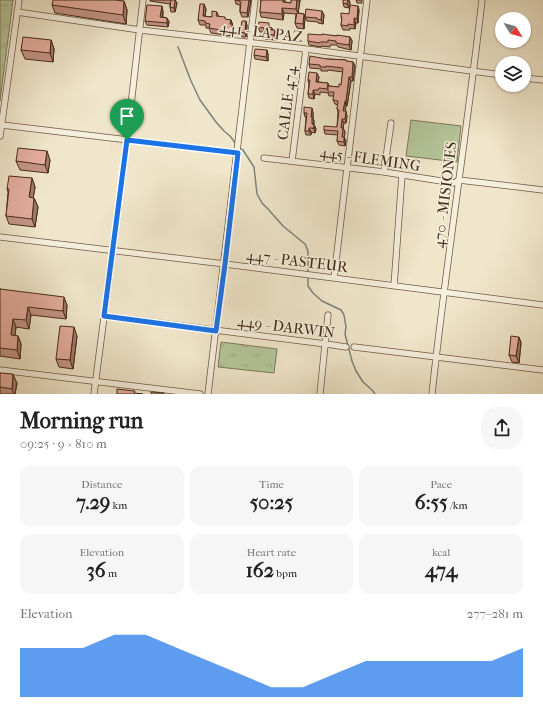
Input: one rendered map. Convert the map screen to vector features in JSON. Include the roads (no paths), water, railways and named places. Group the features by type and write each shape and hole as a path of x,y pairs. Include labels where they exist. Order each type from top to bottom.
{"street":[{"path":"0,136 19,0"},
{"path":"94,394 144,0"},
{"path":"208,394 225,264 255,0"},
{"path":"334,278 367,0"},
{"name":"470 - MISIONES","path":"432,394 482,0"},
{"name":"441 - LA PAZ","path":"17,12 140,30 306,49 495,74"},
{"name":"CALLE 474","path":"292,160 306,49"},
{"path":"531,79 543,80"},
{"path":"384,172 391,123"},
{"path":"2,125 238,152"},
{"name":"445 - FLEMING","path":"264,158 346,167 454,183 459,180 543,190"},
{"path":"394,286 402,175"},
{"name":"447 - PASTEUR","path":"0,237 314,275 543,305"},
{"path":"320,394 328,315"},
{"name":"449 - DARWIN","path":"104,316 346,347"},
{"name":"449 - DARWIN","path":"354,347 543,370"},
{"path":"0,370 200,394"}],"waterway":[{"path":"178,47 200,100 216,122 236,144"},
{"path":"240,148 243,150 254,167 257,194 262,203 283,226 305,244 308,251 308,272"},
{"path":"308,276 308,286 313,293 322,301 341,310 344,315 346,327 345,334 352,361 363,382 375,394"}]}
